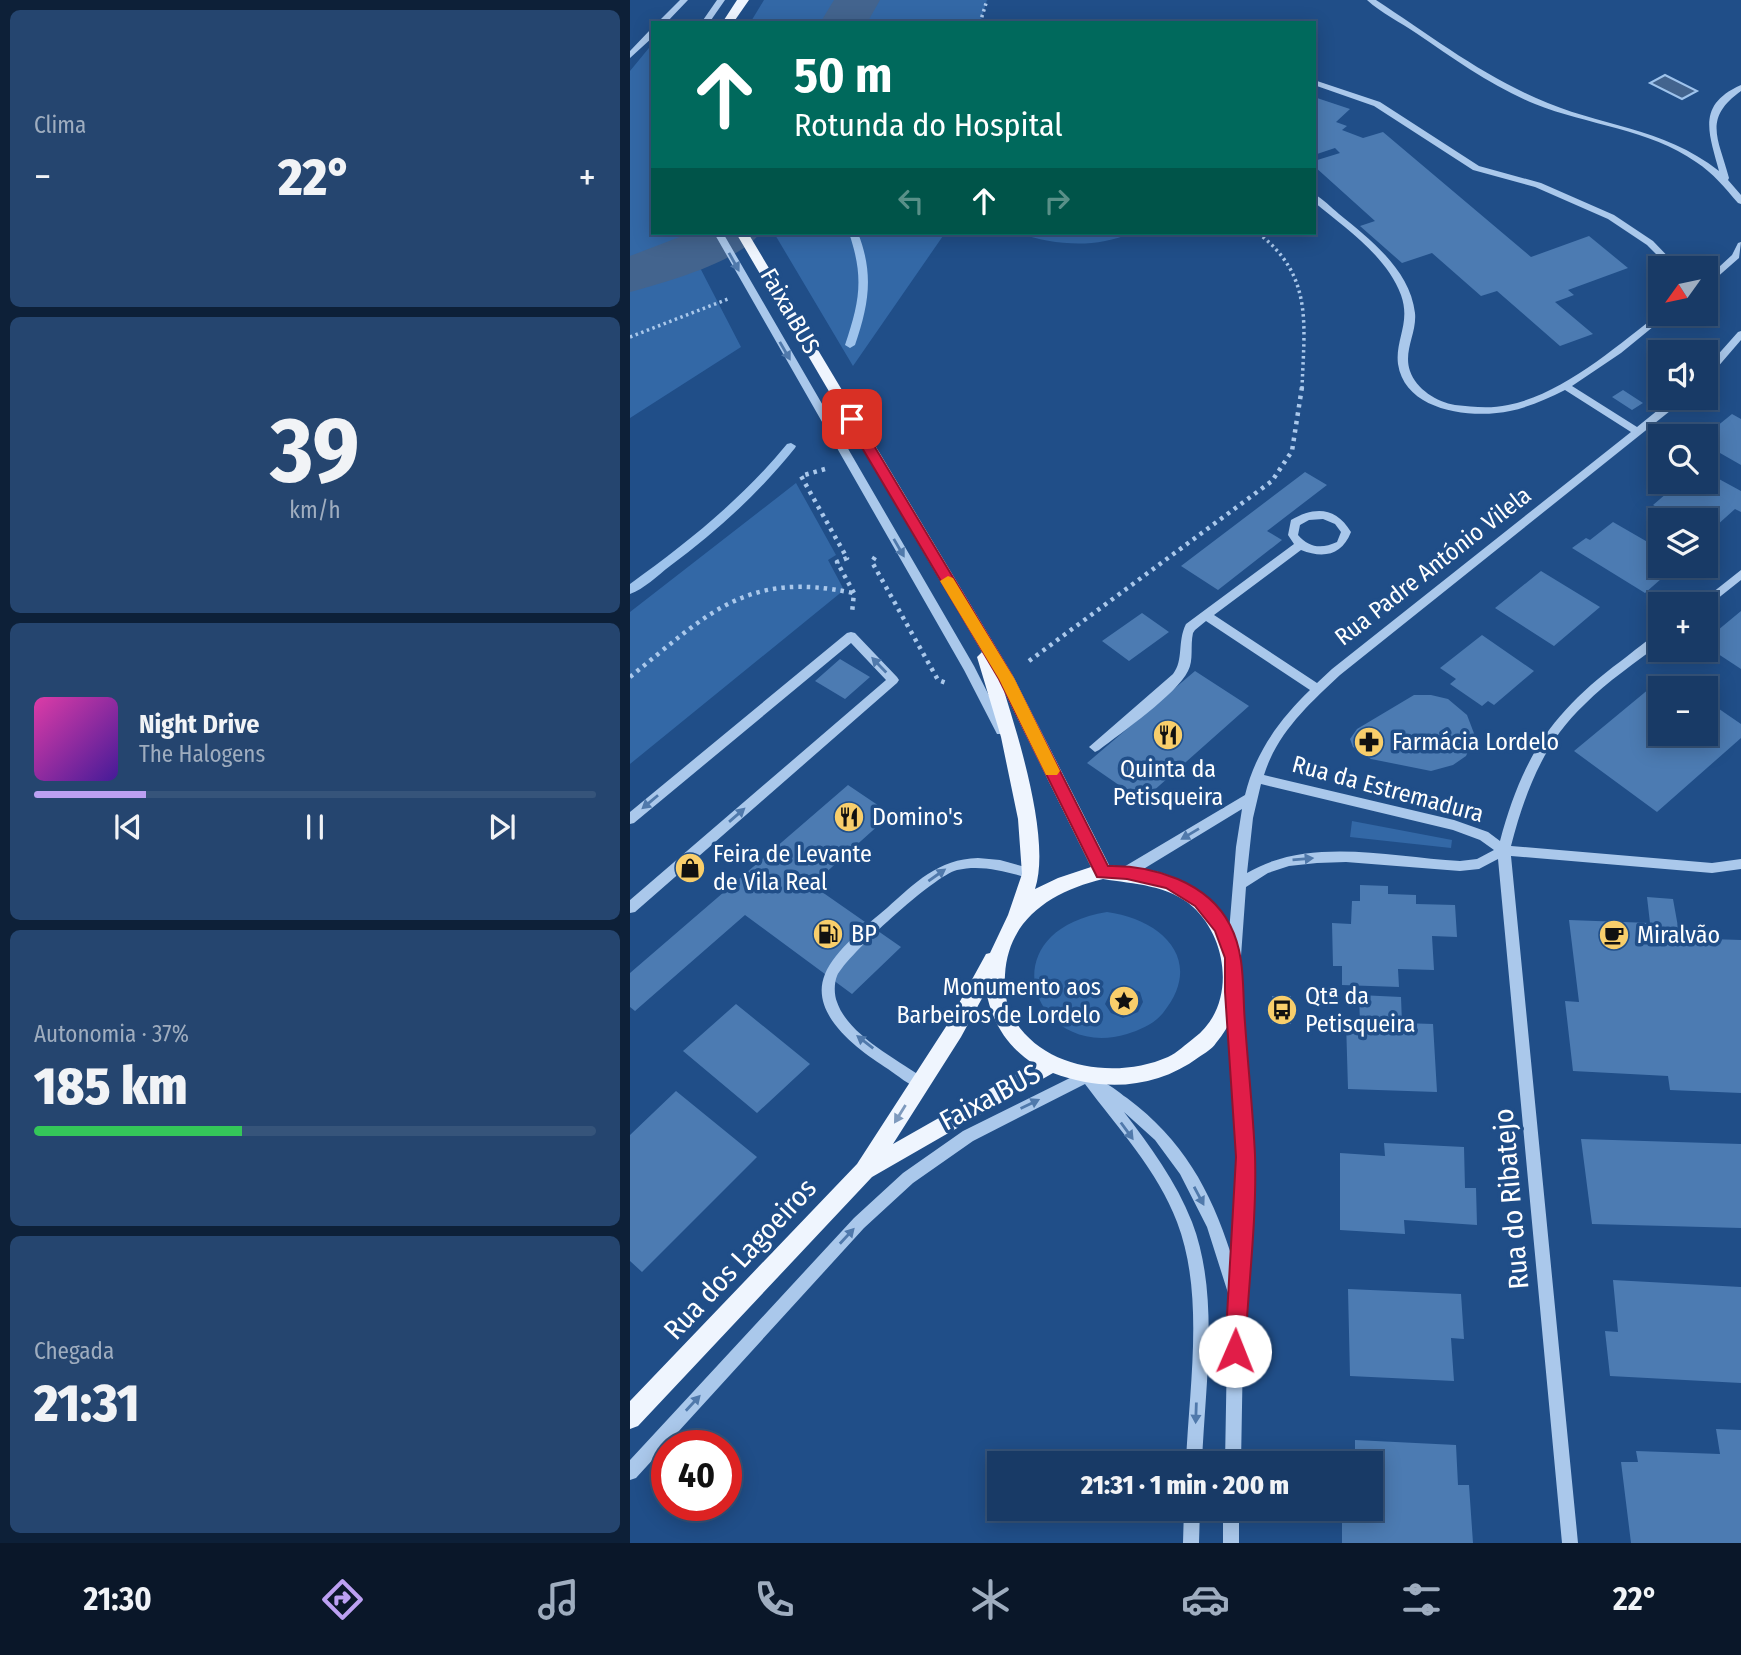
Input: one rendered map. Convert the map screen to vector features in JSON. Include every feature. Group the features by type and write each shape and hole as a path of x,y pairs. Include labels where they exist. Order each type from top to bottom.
{"main road":[{"path":"728,21 743,0"},
{"path":"743,235 1006,678 1103,872"},
{"path":"975,627 1007,726 1020,781 1031,874 1017,916 998,951 993,982 1002,1014 1021,1043 1051,1064 1087,1076 1126,1077 1164,1068 1196,1049 1220,1023 1233,992 1234,958 1223,927 1201,901 1171,882 1127,872 1103,872 1070,880 1041,895 1017,916"},
{"name":"Rua dos Lagoeiros","path":"630,1418 864,1171 954,1031 998,951"},
{"name":"Rua dos Lagoeiros","path":"864,1171 1051,1064"}],"street":[{"path":"664,21 684,0"},
{"path":"706,21 721,0"},
{"path":"1371,0 1534,100 1653,135 1679,147 1725,178"},
{"path":"630,56 651,34"},
{"path":"1316,83 1377,104 1476,169 1538,186 1602,212 1650,243 1663,256"},
{"path":"1741,87 1716,106 1711,116 1711,128 1725,178 1741,201"},
{"path":"1316,199 1380,257 1397,278 1406,296 1410,316 1402,356 1405,373 1417,390 1436,404 1462,411 1492,412 1519,408 1564,385 1614,354 1649,326"},
{"name":"Faixa BUS","path":"719,235 970,669 994,714 1020,781"},
{"path":"1718,272 1735,256 1741,245"},
{"path":"1718,360 1741,334"},
{"path":"1564,385 1638,432"},
{"name":"Rua Padre António Vilela","path":"1234,958 1249,799 1279,732 1336,671 1665,410"},
{"path":"1307,516 1332,517 1346,532 1341,544 1335,548 1317,551 1300,545 1293,529 1300,519 1307,516"},
{"path":"1096,747 1177,677 1185,661 1184,637 1190,627 1300,545"},
{"path":"1718,592 1741,574"},
{"path":"1206,615 1318,689"},
{"path":"630,819 851,636 893,680 630,908"},
{"path":"1504,850 1525,783 1539,753 1557,726 1578,702 1648,647"},
{"name":"Rua da Estremadura","path":"1256,779 1454,825 1484,836 1504,850 1712,868 1741,864"},
{"path":"1127,872 1249,799"},
{"name":"Rua da Estremadura","path":"1241,883 1261,869 1300,859 1460,866 1479,864 1504,850"},
{"name":"Rua do Ribatejo","path":"1504,850 1570,1543"},
{"path":"920,1083 843,1023 832,1007 829,994 832,972 916,891 946,868 975,862 1031,874"},
{"path":"1233,992 1245,1157 1236,1296 1233,1451"},
{"path":"1087,1076 1159,1134 1173,1153 1210,1216 1236,1296"},
{"path":"1087,1076 1159,1176 1177,1207 1190,1238 1199,1289 1194,1451"},
{"name":"Faixa BUS","path":"630,1472 859,1223 908,1178 968,1136 1087,1076"},
{"path":"1191,1543 1192,1521"},
{"path":"1231,1521 1231,1543"}],"path":[{"path":"981,21 987,0"},
{"path":"1006,678 1262,489 1287,462 1299,418 1302,293 1296,275 1285,257 1260,235"},
{"path":"630,337 751,292"},
{"path":"833,466 802,476 847,558 837,562 853,593 851,636"},
{"path":"876,554 872,562 939,680 953,685"},
{"path":"630,677 710,613 748,593 797,582 853,593"}],"shaded area":[{"path":"764,0 987,0 981,21 751,21"},
{"path":"651,45 651,235 683,235 741,347 630,418 630,71"},
{"path":"1665,75 1697,91 1682,99 1650,83"},
{"path":"775,235 944,235 853,366"},
{"path":"1025,235 1126,235 1074,244"},
{"path":"796,483 836,555 828,560 844,590 630,764 630,612"},
{"path":"1352,821 1452,840 1451,848 1350,837"},
{"path":"1107,912 1145,923 1160,933 1171,945 1178,960 1180,976 1175,994 1163,1013 1146,1026 1127,1034 1095,1038 1068,1030 1048,1013 1036,991 1035,967 1045,943 1069,924","holes":["1124,985 1140,992 1143,1002 1138,1012 1123,1018 1111,1013 1105,1004 1112,989"]}],"building":[{"path":"1316,98 1350,109 1336,122 1347,126 1342,130 1363,138 1383,132 1531,257 1589,236 1628,268 1568,290 1574,295 1555,302 1593,334 1560,346 1497,291 1481,296 1432,253 1402,263 1360,226 1375,221 1316,168 1316,160 1340,153 1335,148 1316,154"},
{"path":"1623,390 1643,403 1632,410 1612,397"},
{"path":"1732,414 1741,419 1741,465 1718,452 1718,425"},
{"path":"1305,472 1327,485 1267,531 1282,540 1218,590 1181,566"},
{"path":"1718,479 1741,491 1741,512 1735,509 1718,524 1718,508 1658,508 1653,505 1666,494 1718,494"},
{"path":"1613,522 1648,542 1648,578 1662,578 1645,593 1572,548 1586,538 1590,540"},
{"path":"1541,571 1600,607 1554,646 1495,608"},
{"path":"1741,611 1741,669 1718,654 1718,630"},
{"path":"1142,613 1169,632 1129,661 1102,641"},
{"path":"1482,635 1534,671 1494,705 1488,701 1482,706 1450,684 1456,679 1440,668"},
{"path":"840,659 870,677 845,699 815,681"},
{"path":"1195,671 1249,706 1142,801 1087,763"},
{"path":"1648,690 1648,746 1718,746 1718,708 1741,724 1741,738 1657,812 1574,751"},
{"path":"1414,695 1448,699 1467,715 1475,736 1466,756 1453,765 1431,771 1371,759 1353,747 1350,739 1357,729"},
{"path":"848,785 891,814 812,885 901,947 852,994 745,915 635,1011 630,1007 630,973"},
{"path":"1360,885 1388,886 1388,894 1416,895 1416,904 1455,905 1457,937 1432,936 1434,970 1398,969 1399,987 1342,985 1342,966 1333,966 1332,923 1351,924 1352,901 1360,901"},
{"path":"1647,897 1673,899 1680,938 1741,940 1741,1093 1670,1090 1668,1076 1573,1071 1565,1001 1579,1002 1569,920 1650,923"},
{"path":"1359,995 1401,997 1402,1023 1433,1024 1437,1092 1348,1089 1346,1021 1360,1022"},
{"path":"1272,996 1291,996 1291,1024 1272,1023"},
{"path":"736,1004 810,1064 757,1113 683,1051"},
{"path":"676,1091 757,1157 642,1272 630,1261 630,1135"},
{"path":"1581,1139 1741,1144 1741,1228 1592,1224"},
{"path":"1384,1143 1464,1147 1465,1188 1476,1188 1477,1225 1404,1220 1405,1234 1340,1230 1340,1153 1385,1156"},
{"path":"1613,1280 1741,1287 1741,1383 1610,1376 1605,1331 1618,1332"},
{"path":"1348,1289 1461,1294 1464,1339 1451,1338 1454,1381 1350,1376"},
{"path":"1716,1429 1741,1430 1741,1543 1631,1543 1621,1462 1638,1462 1636,1451 1720,1454"},
{"path":"1355,1440 1456,1445 1458,1485 1469,1485 1473,1543 1342,1543 1342,1521 1383,1521 1383,1451 1355,1451"}],"waterway":[{"path":"844,21 857,0"},
{"path":"630,275 729,235"},
{"path":"850,345 864,289 863,261 854,235"},
{"path":"630,590 736,506 791,446"}],"slow traffic":[{"path":"948,581 1006,678 1052,771"}],"place":[{"name":"Quinta da Petisqueira","path":"1168,735"},
{"name":"Farmácia Lordelo","path":"1369,742"},
{"name":"Domino's","path":"849,817"},
{"name":"Feira de Levante de Vila Real","path":"690,868"},
{"name":"BP","path":"828,934"},
{"name":"Miralvão","path":"1614,935"},
{"name":"Monumento aos Barbeiros de Lordelo","path":"1124,1001"},
{"name":"Qtª da Petisqueira","path":"1282,1010"}],"route":[{"path":"852,419 1006,678 1103,872 1127,872 1171,882 1201,901 1223,927 1234,958 1233,992 1245,1157 1235,1351"}]}
